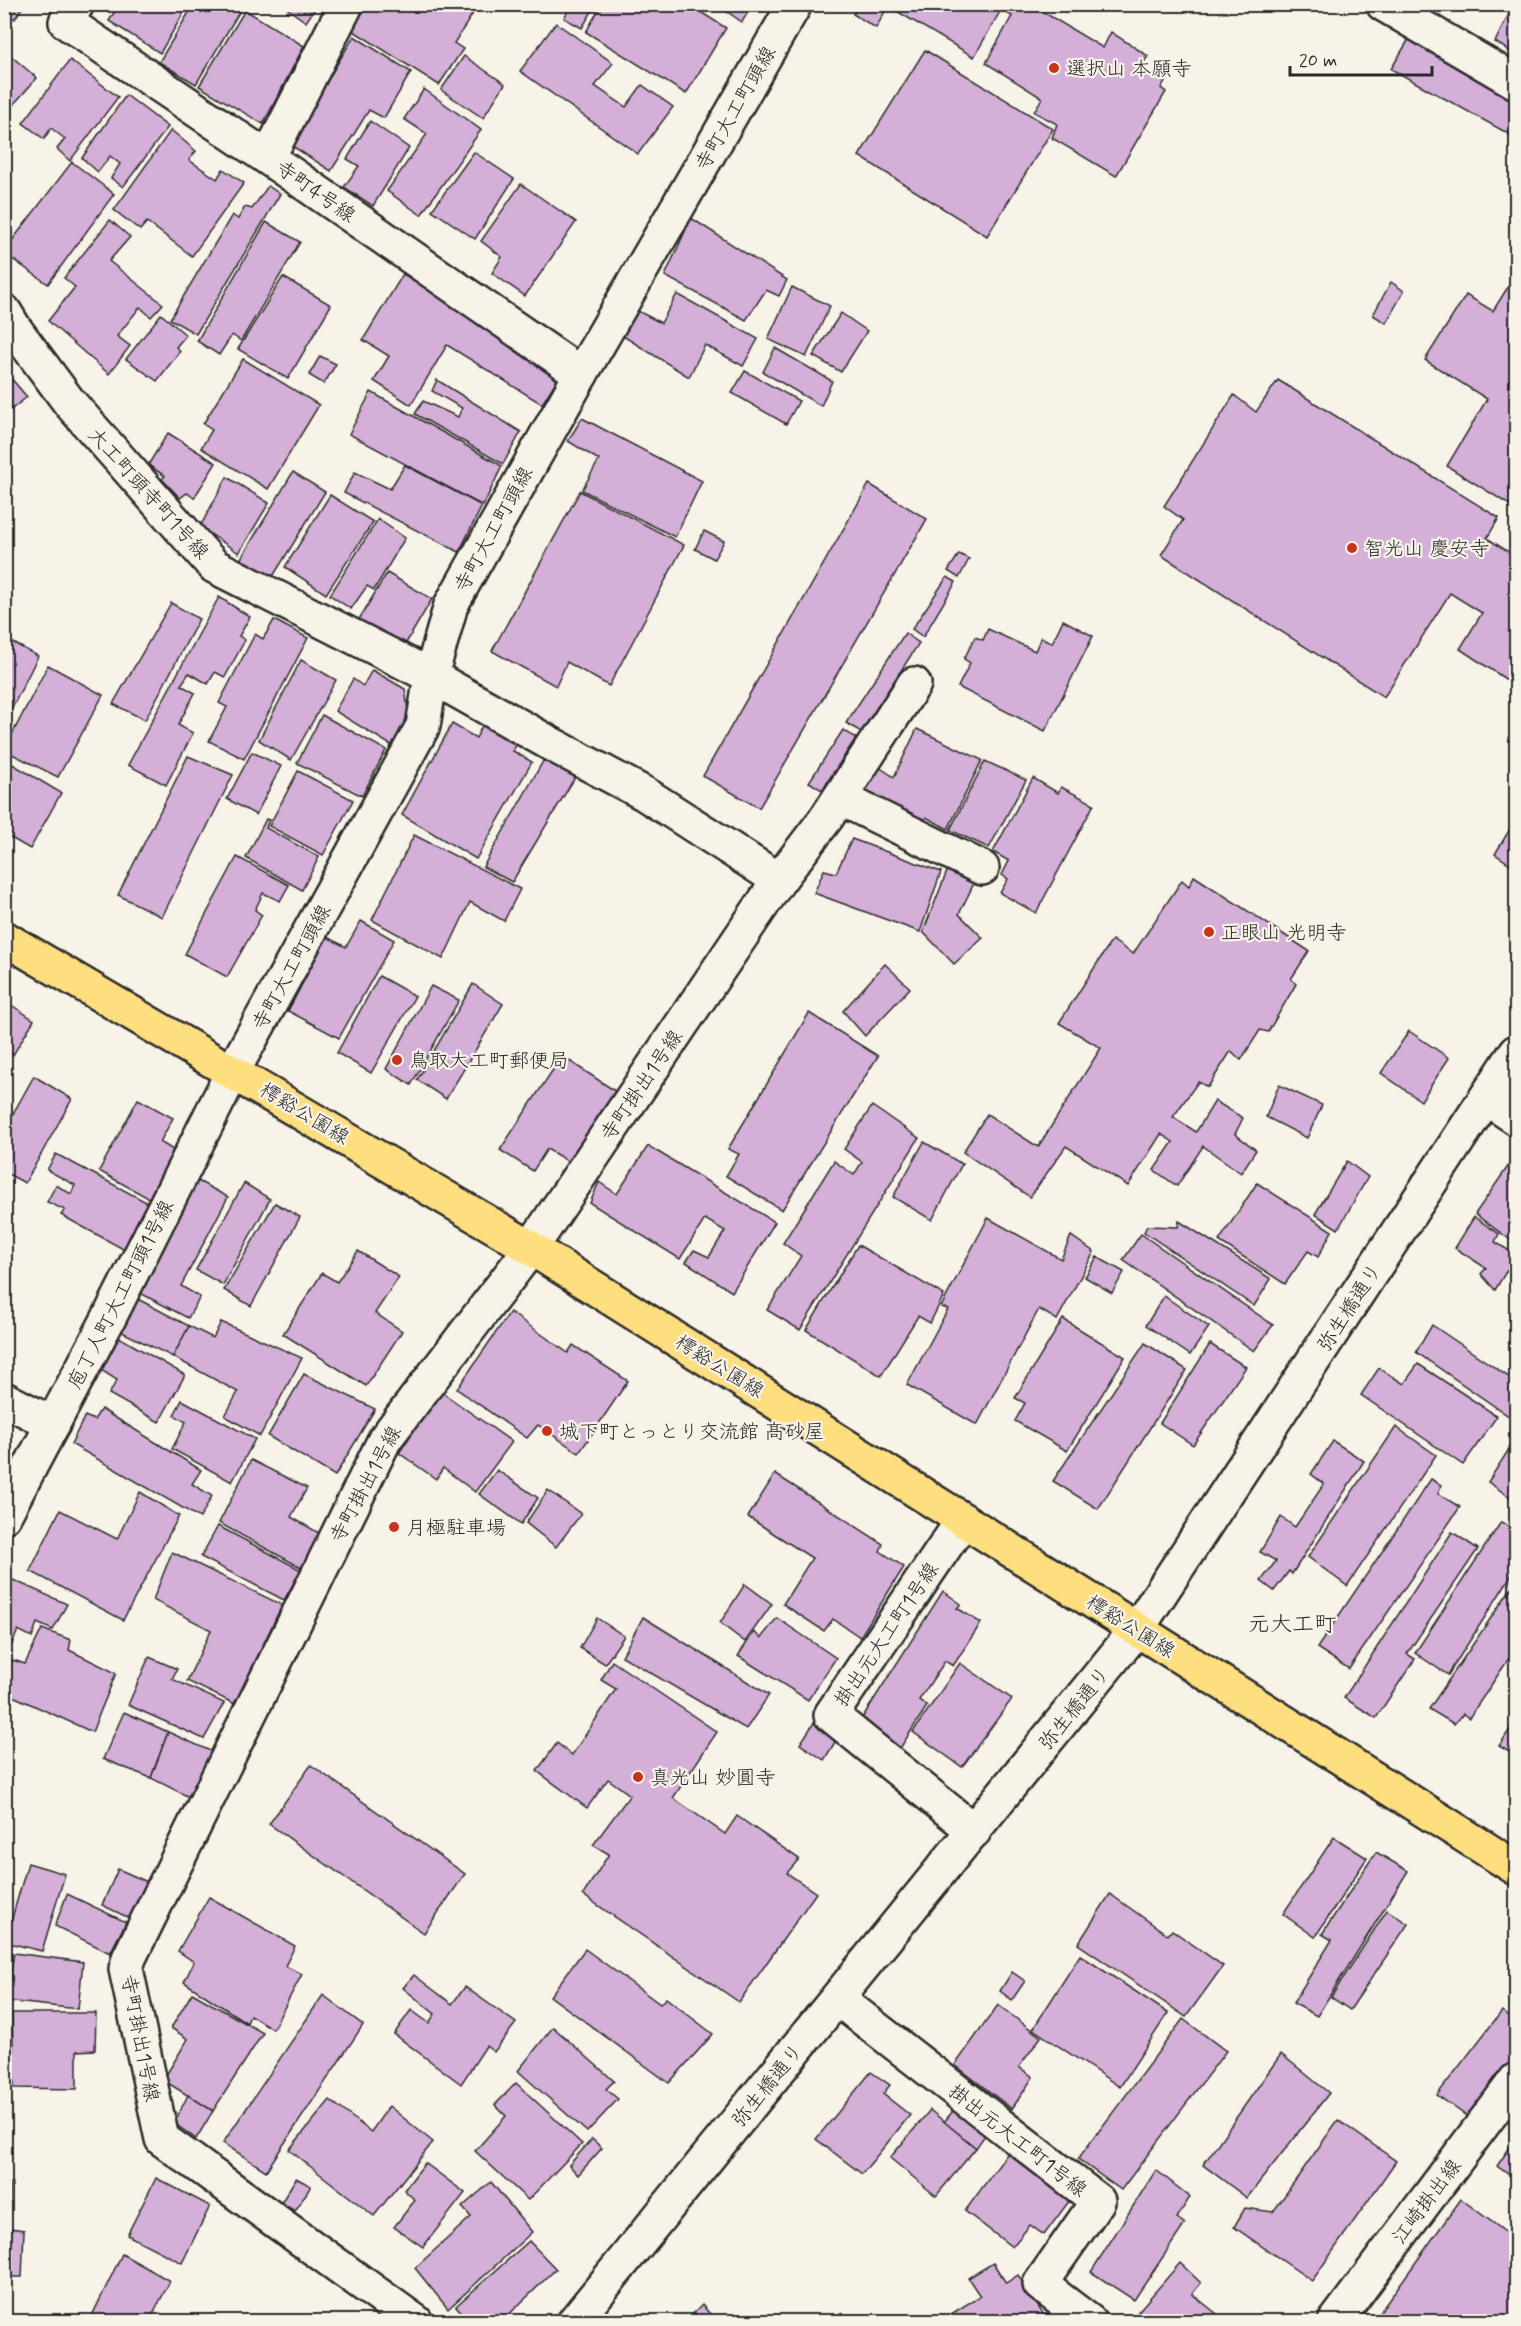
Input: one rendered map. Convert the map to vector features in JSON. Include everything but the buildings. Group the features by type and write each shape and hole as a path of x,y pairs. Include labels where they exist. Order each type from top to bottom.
{"main road":[{"name":"樗谿公園線","path":"4,938 531,1248 1516,1868"}],"street":[{"name":"寺町4号線","path":"77,4 66,22 581,374"},
{"name":"寺町大工町頭線","path":"233,1071 423,726 431,676 451,605 581,374 795,4"},
{"path":"1383,4 1516,82"},
{"path":"268,158 346,5"},
{"name":"大工町頭寺町1号線","path":"4,311 69,402 214,566 431,676"},
{"path":"431,676 645,794 779,880"},
{"name":"寺町掛出1号線","path":"416,2322 162,2139 126,1969 129,1958 385,1439 531,1248 779,880 840,798 914,684"},
{"path":"840,798 982,868"},
{"name":"弥生橋通り","path":"574,2322 1137,1629 1516,1052"},
{"name":"庖丁人町大工町頭1号線","path":"4,1516 54,1424 233,1071"},
{"path":"1486,1098 1516,1118"},
{"path":"4,1399 54,1424"},
{"name":"掛出元大工町1号線","path":"963,1520 831,1715 974,1831"},
{"name":"掛出元大工町1号線","path":"838,1999 1098,2201 1040,2284 1090,2322"},
{"name":"江崎掛出線","path":"1335,2322 1516,2080"}],"place":[{"name":"選択山 本願寺","path":"1054,68"},
{"name":"智光山 慶安寺","path":"1352,548"},
{"name":"正眼山 光明寺","path":"1209,932"},
{"name":"鳥取大工町郵便局","path":"397,1060"},
{"name":"城下町とっとり交流館 髙砂屋","path":"547,1431"},
{"name":"月極駐車場","path":"394,1527"},
{"name":"真光山 妙圓寺","path":"638,1777"}],"district":[{"name":"元大工町","path":"1292,1623"}]}
